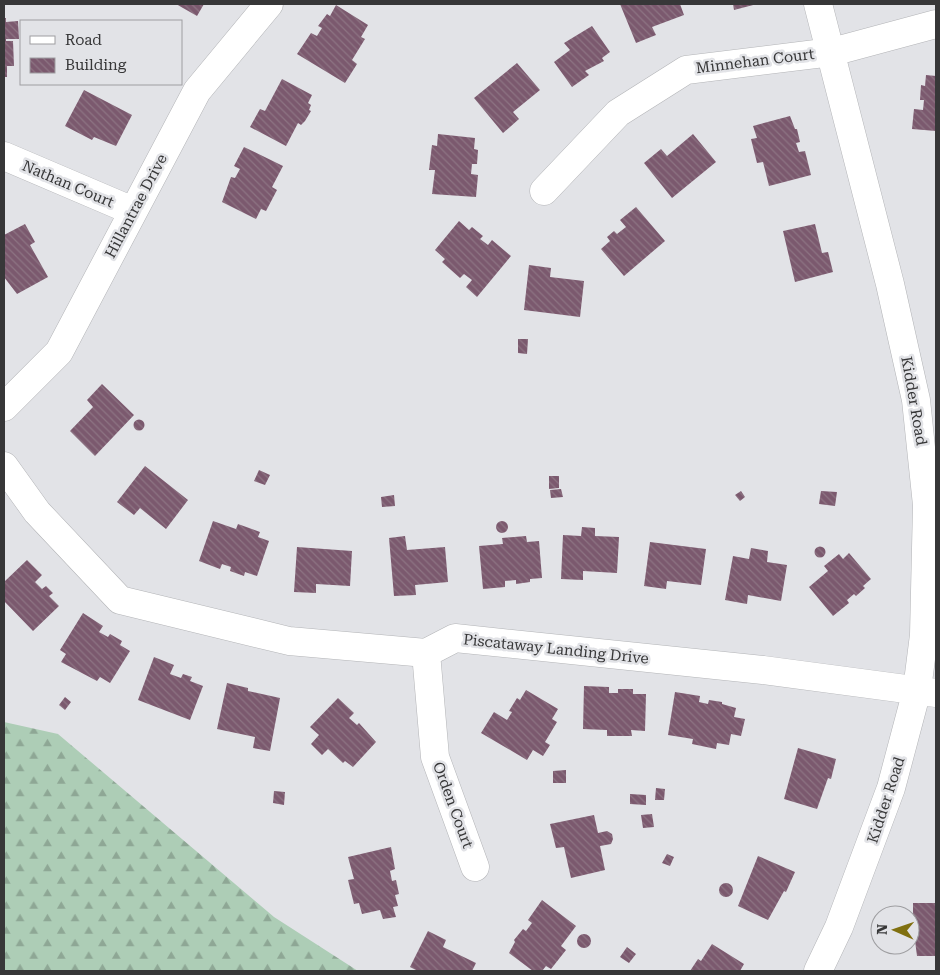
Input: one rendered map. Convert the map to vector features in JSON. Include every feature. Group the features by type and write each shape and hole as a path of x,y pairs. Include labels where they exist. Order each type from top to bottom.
{"street":[{"name":"Hillantrae Drive","path":"4,408 59,352 197,91 269,4"},
{"name":"Kidder Road","path":"818,4 832,52 916,400 927,505 924,635 927,692 839,927 818,971"},
{"name":"Minnehan Court","path":"544,191 618,113 686,70 832,52 936,24"},
{"name":"Nathan Court","path":"4,156 133,211"},
{"path":"4,466 37,512 120,600 289,641 426,653"},
{"name":"Piscataway Landing Drive","path":"426,653 455,638 763,670 927,692"},
{"name":"Orden Court","path":"426,653 435,757 475,867"}],"green space":[{"path":"4,722 58,734 274,917 358,971 4,971"}],"building":[{"path":"176,4 204,4 197,16"},
{"path":"620,4 680,4 684,15 652,27 656,35 636,43"},
{"path":"733,4 757,4 734,10"},
{"path":"336,5 368,25 361,37 365,39 352,60 357,64 345,83 297,54 311,33 317,36 322,28 318,26 327,14 330,16"},
{"path":"4,18 6,18 6,22 18,21 19,39 6,39 6,41 13,41 14,66 7,66 7,77 4,77"},
{"path":"592,26 610,52 602,58 604,61 585,71 589,75 572,87 554,62 570,50 564,43"},
{"path":"517,63 540,90 513,112 519,119 503,133 474,98"},
{"path":"926,75 936,76 936,131 912,129 914,109 923,110 924,100 920,100 921,85 925,86"},
{"path":"282,79 312,95 308,103 311,105 309,110 311,111 301,125 298,123 286,146 250,127 260,109 265,111"},
{"path":"84,90 132,115 116,146 94,137 92,140 65,126"},
{"path":"790,116 795,129 797,129 800,142 796,143 799,152 805,151 811,175 769,186 763,162 757,163 751,139 757,138 753,126"},
{"path":"438,134 475,138 474,149 478,150 477,164 472,164 471,174 478,175 476,197 432,194 435,170 429,170 432,145 437,146"},
{"path":"693,134 716,162 672,198 644,163 661,149 667,156"},
{"path":"244,147 283,166 272,187 277,190 266,211 261,209 256,219 222,202 231,177 235,178 240,169 234,166"},
{"path":"636,207 665,241 624,276 601,249 610,241 607,237 614,231 617,234 626,227 620,220"},
{"path":"459,221 469,230 472,227 483,236 480,239 488,245 492,240 511,256 477,297 466,287 472,280 464,274 460,278 442,262 445,259 435,250"},
{"path":"25,224 35,242 30,245 48,277 17,294 4,277 4,235"},
{"path":"815,224 822,253 828,252 833,272 795,282 783,231"},
{"path":"529,265 551,268 550,277 584,281 580,317 524,310"},
{"path":"518,339 528,339 527,354 518,353"},
{"path":"102,384 134,415 95,456 70,431 93,407 87,400"},
{"path":"139,419 145,425 139,431 133,425"},
{"path":"145,466 188,500 166,529 140,508 134,515 117,502"},
{"path":"259,470 270,475 265,485 254,481"},
{"path":"549,476 559,476 559,488 549,489"},
{"path":"561,489 563,497 551,498 550,490"},
{"path":"741,491 745,497 740,501 735,495"},
{"path":"821,491 837,492 835,506 819,504"},
{"path":"394,495 395,506 382,507 381,497"},
{"path":"213,521 236,529 238,524 260,532 258,537 269,541 257,576 245,572 244,576 230,571 231,567 222,564 220,569 199,561"},
{"path":"502,521 508,527 502,533 496,527"},
{"path":"582,527 595,528 595,536 619,537 617,573 583,571 583,580 561,579 563,535 581,536"},
{"path":"405,536 407,550 445,547 448,582 415,585 416,595 394,596 389,538"},
{"path":"526,536 527,542 539,541 542,578 530,579 530,582 516,584 516,580 505,581 505,587 483,589 479,546 503,544 502,538"},
{"path":"650,542 706,549 701,585 667,581 666,589 644,586"},
{"path":"820,546 826,552 820,558 814,552"},
{"path":"297,547 352,551 350,586 316,584 316,593 294,592"},
{"path":"751,548 768,551 767,562 787,565 781,601 748,595 747,604 725,600 733,556 749,559"},
{"path":"849,553 871,579 863,586 865,588 856,596 854,594 847,600 849,603 833,616 809,587 828,571 824,566 839,554 843,559"},
{"path":"27,560 42,575 35,582 42,589 46,586 53,593 49,596 59,606 33,631 4,601 4,582"},
{"path":"83,613 103,626 99,632 108,637 110,634 122,641 120,645 130,651 110,683 100,677 97,681 61,662 66,654 60,650"},
{"path":"154,657 174,665 170,674 181,678 183,674 192,677 190,681 203,686 190,720 138,700"},
{"path":"227,683 248,688 248,691 280,698 270,751 253,748 255,737 217,729"},
{"path":"584,686 609,687 609,693 618,693 618,689 633,689 633,694 646,694 645,731 631,730 632,736 607,736 607,730 583,729"},
{"path":"526,690 558,709 552,719 557,722 545,742 550,745 543,756 533,750 527,760 481,733 494,712 507,720 512,712 509,711 517,698 520,700"},
{"path":"675,692 700,696 699,702 708,704 709,700 722,702 722,704 736,708 734,717 745,719 741,736 731,734 729,745 717,743 716,749 692,744 693,739 668,735"},
{"path":"65,697 71,702 65,710 59,705"},
{"path":"338,698 354,713 349,718 357,725 359,723 376,742 353,767 345,761 343,763 328,749 322,755 311,744 319,735 310,727"},
{"path":"798,748 836,759 831,779 828,778 817,809 784,799"},
{"path":"566,770 566,783 553,783 553,771"},
{"path":"656,788 665,789 664,800 655,800"},
{"path":"274,791 285,792 284,805 273,803"},
{"path":"630,794 646,795 646,805 630,804"},
{"path":"652,814 654,827 643,828 641,815"},
{"path":"594,815 598,833 607,831 612,834 613,839 611,844 600,846 605,870 571,878 564,847 556,848 550,824"},
{"path":"391,847 395,869 390,871 392,881 396,880 399,894 395,895 398,906 393,907 396,917 383,919 380,910 362,914 359,903 354,904 348,880 354,879 348,857"},
{"path":"667,854 674,857 670,866 662,863"},
{"path":"758,856 795,872 786,892 784,891 768,920 738,906"},
{"path":"726,883 731,885 733,890 731,895 726,897 721,895 719,890 721,885"},
{"path":"542,900 576,926 561,946 566,950 551,969 546,966 542,971 533,971 509,953 515,942 514,940 523,929 526,931 532,923 528,920"},
{"path":"913,903 936,903 936,956 917,956 920,955 920,905 913,905"},
{"path":"428,931 446,940 443,947 476,963 472,971 418,971 410,967"},
{"path":"584,934 589,936 591,941 589,946 584,948 579,946 577,941 579,936"},
{"path":"712,944 744,964 740,971 690,971 698,959 701,961"},
{"path":"627,947 636,954 629,963 620,957"}]}
